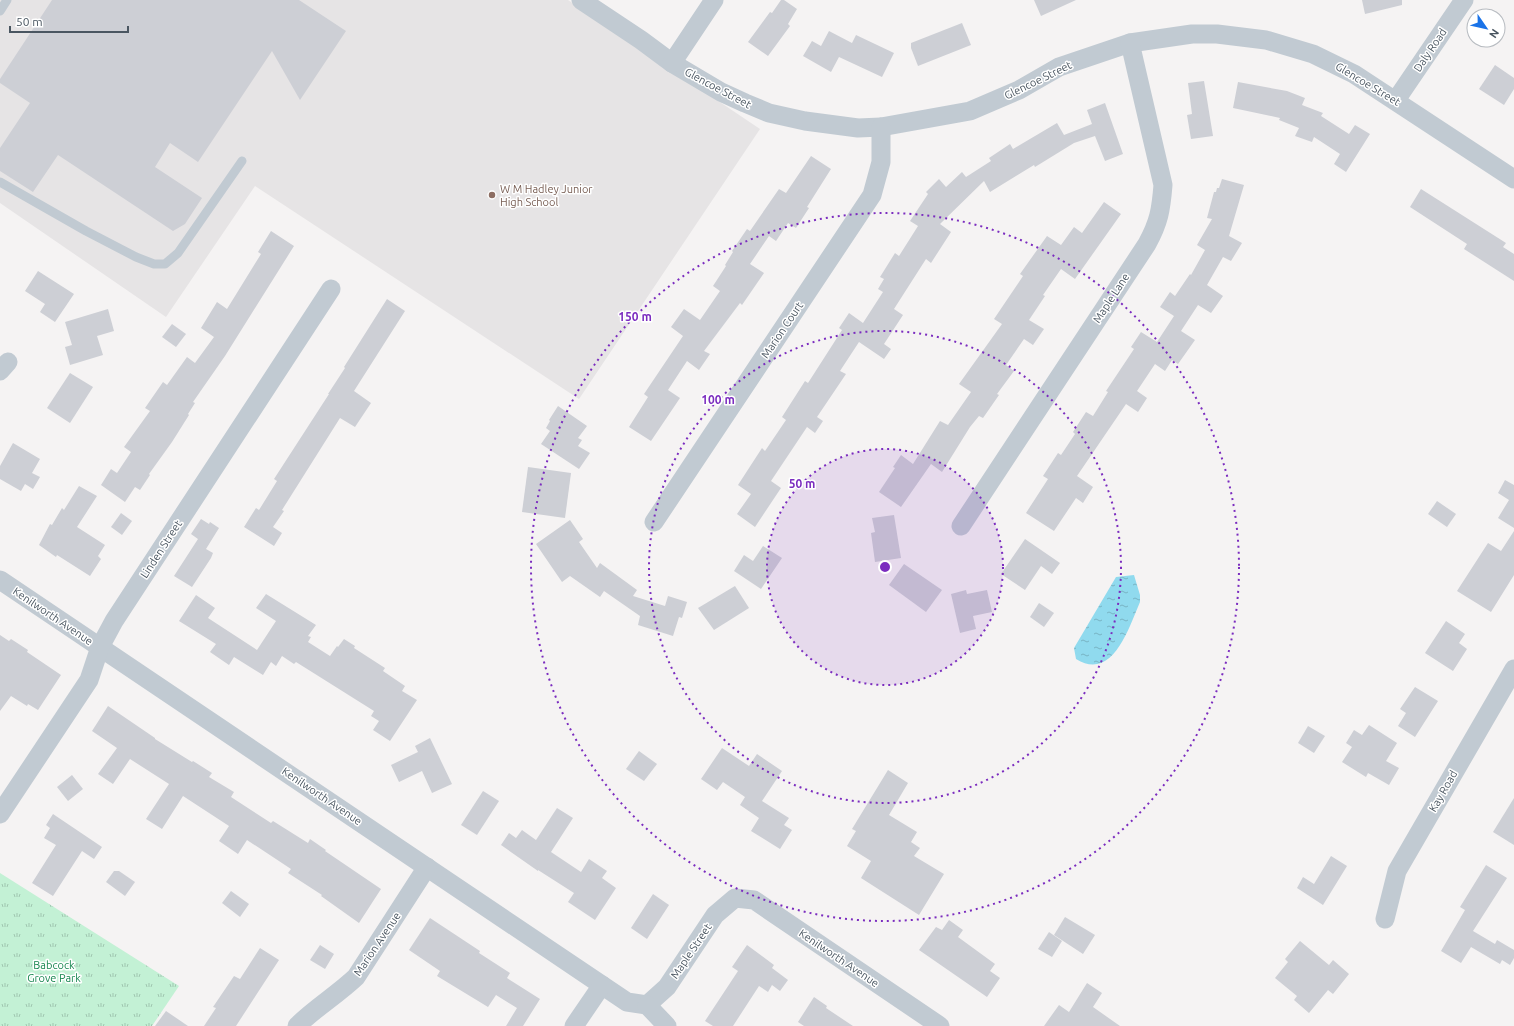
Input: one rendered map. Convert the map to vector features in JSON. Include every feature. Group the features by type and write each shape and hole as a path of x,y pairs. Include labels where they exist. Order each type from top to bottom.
{"street":[{"name":"Glencoe Street","path":"581,0 641,40 672,63 721,92 769,113 827,125 858,128 882,127 970,111 1019,90 1058,67 1130,43 1192,34 1217,34 1266,40 1307,52 1340,66 1396,100 1514,179"},
{"path":"672,63 714,0"},
{"name":"Daly Road","path":"1396,100 1464,0"},
{"name":"Maple Lane","path":"961,526 1147,244 1158,220 1162,208 1163,185 1130,43"},
{"name":"Marion Court","path":"654,522 872,194 881,162 882,127"},
{"name":"Linden Street","path":"0,814 89,680 100,648 118,614 331,289"},
{"name":"Kenilworth Avenue","path":"0,580 627,1002 647,1005"},
{"name":"Kay Road","path":"1385,919 1397,871 1514,669"},
{"name":"Marion Avenue","path":"297,1026 356,977 427,867"},
{"name":"Kenilworth Avenue","path":"735,898 754,900 940,1026"},
{"name":"Maple Street","path":"647,1005 667,987 715,915 735,898"},
{"path":"574,1026 602,985"},
{"path":"647,1005 667,1026"}],"lane":[{"path":"0,11 7,0"},
{"path":"0,182 86,231 136,257 154,264 164,264 178,253 242,161"}],"shaded area":[{"name":"W M Hadley Junior High School","path":"0,0 568,0 760,129 579,399 255,186 166,317 0,203"}],"green space":[{"name":"Babcock Grove Park","path":"0,873 179,986 152,1026 0,1026"}],"water":[{"path":"1134,575 1140,595 1140,602 1131,625 1118,648 1110,658 1100,663 1089,664 1076,659 1074,648 1116,577"}],"building":[{"path":"52,0 299,0 346,31 300,100 272,51 198,162 170,143 155,167 202,198 185,224 173,231 58,155 33,192 0,171 0,148 30,103 0,83 0,79"},
{"path":"781,0 784,0 797,9 788,24 790,26 768,56 748,42 770,12 772,13"},
{"path":"1034,0 1076,0 1041,16"},
{"path":"1362,0 1402,0 1402,5 1365,14"},
{"path":"962,23 971,45 918,66 911,48 911,43"},
{"path":"829,31 852,43 856,35 894,53 882,77 839,57 831,72 803,56 812,41 821,46"},
{"path":"1495,65 1514,78 1514,89 1504,105 1479,89"},
{"path":"1204,81 1213,136 1191,139 1187,115 1192,114 1188,83"},
{"path":"1238,82 1287,91 1305,98 1302,105 1323,113 1321,116 1349,134 1355,125 1370,134 1346,172 1334,164 1340,154 1314,137 1312,142 1295,136 1299,128 1279,120 1280,118 1233,108"},
{"path":"1105,103 1123,154 1105,161 1095,136 1074,143 990,192 984,181 940,224 951,232 931,263 926,259 894,309 903,315 884,344 891,349 884,359 859,342 840,371 846,374 817,417 823,421 815,433 807,427 771,481 781,488 755,527 737,514 751,494 738,485 762,448 765,451 786,420 782,417 805,381 808,383 842,330 839,328 849,313 863,323 883,292 878,289 884,279 880,277 895,253 899,256 918,226 910,221 928,194 926,192 939,179 946,187 962,172 966,177 991,161 989,158 1010,144 1013,149 1057,123 1064,135 1092,124 1087,110"},
{"path":"811,156 831,169 807,207 809,208 796,228 788,223 776,241 769,236 750,264 764,273 742,305 740,303 704,351 710,354 699,370 687,361 668,390 680,398 651,441 629,427 648,397 644,394 683,336 671,327 684,309 700,320 720,291 713,286 726,266 725,265 733,252 732,251 747,229 750,231 779,189 786,193"},
{"path":"1222,179 1244,185 1229,236 1242,243 1231,261 1223,257 1207,285 1223,296 1211,313 1198,305 1181,331 1195,340 1178,364 1172,360 1165,371 1155,364 1137,391 1147,398 1138,412 1126,404 1077,476 1093,487 1083,503 1076,498 1054,531 1026,513 1048,479 1043,476 1058,453 1061,455 1075,434 1073,432 1086,412 1093,416 1108,392 1106,391 1134,349 1131,347 1141,332 1157,342 1174,316 1160,307 1170,292 1175,296 1190,274 1191,275 1205,250 1197,245 1212,219 1207,218 1214,192 1216,192 1217,188 1219,188"},
{"path":"1421,189 1506,243 1503,247 1514,254 1514,281 1464,249 1467,244 1410,207"},
{"path":"1104,202 1121,214 1075,279 1061,269 1043,295 1045,296 1029,320 1044,329 1033,345 1024,339 1006,365 1014,371 997,394 999,395 983,418 979,416 970,427 942,472 931,464 901,507 879,492 895,468 893,467 901,455 913,464 940,421 948,425 971,392 959,384 1002,324 994,319 1023,276 1020,274 1047,236 1061,245 1074,227 1082,233"},
{"path":"271,231 294,246 225,356 193,402 195,403 188,414 189,415 172,442 149,474 150,475 140,490 135,487 125,502 101,485 111,469 117,473 131,452 124,447 150,411 145,408 163,382 167,385 187,357 195,363 214,337 201,328 217,302 227,309 261,254 258,252"},
{"path":"38,271 74,294 55,322 40,312 45,304 25,291"},
{"path":"387,299 405,311 354,391 371,403 355,427 340,418 282,510 284,511 273,527 282,533 274,546 244,527 256,508 259,510 277,481 274,479 329,394 345,368 344,367"},
{"path":"108,309 114,331 97,336 103,355 70,365 65,347 72,345 65,322"},
{"path":"172,324 186,334 176,347 162,337"},
{"path":"70,373 93,387 70,423 47,408"},
{"path":"558,406 587,426 578,438 582,440 578,446 590,453 579,469 541,444 550,431 546,428"},
{"path":"13,443 40,459 32,473 40,477 33,489 25,484 21,491 0,479 0,466"},
{"path":"528,467 571,473 565,518 522,512"},
{"path":"1505,480 1514,485 1514,528 1498,518 1509,500 1498,493"},
{"path":"79,486 97,496 77,527 105,545 98,556 101,559 90,576 57,555 56,557 39,545 50,524 52,525 62,508 64,510"},
{"path":"1437,501 1456,514 1447,527 1428,514"},
{"path":"121,513 132,521 122,535 111,527"},
{"path":"894,515 901,558 875,562 871,533 875,532 872,518"},
{"path":"201,519 209,524 210,522 219,528 206,549 213,553 211,558 192,587 174,576 198,539 191,534"},
{"path":"570,520 583,539 579,542 597,568 600,563 637,590 633,596 665,606 668,596 687,602 682,618 679,617 673,636 638,625 640,616 604,591 600,597 570,576 562,582 536,544"},
{"path":"1514,531 1514,575 1491,612 1457,591 1488,543 1501,551"},
{"path":"1025,539 1060,563 1052,574 1041,566 1025,590 1001,574"},
{"path":"763,546 782,558 761,589 734,571 744,555 753,561"},
{"path":"904,564 942,590 926,612 889,585"},
{"path":"735,586 749,608 714,630 698,608"},
{"path":"966,590 967,594 987,590 992,612 973,616 976,629 960,633 951,594"},
{"path":"266,594 316,625 308,636 311,637 308,642 330,656 344,639 355,646 354,648 385,668 383,671 405,686 402,691 417,700 390,741 373,730 379,721 371,716 374,711 296,662 294,664 282,656 276,666 271,662 263,675 234,657 229,665 210,652 216,644 179,621 196,595 215,608 208,618 257,650 276,621 256,608"},
{"path":"1039,603 1054,613 1044,627 1030,617"},
{"path":"1446,621 1465,634 1459,643 1467,649 1453,671 1425,653"},
{"path":"0,635 9,641 11,639 28,650 27,652 61,675 38,710 28,704 27,706 11,696 0,711"},
{"path":"1415,687 1438,701 1415,737 1398,726 1406,713 1400,709"},
{"path":"108,706 155,739 212,773 209,777 234,792 231,797 271,823 273,821 308,843 310,839 381,889 359,923 321,896 322,895 288,873 291,869 247,840 238,854 219,841 229,826 183,796 162,829 146,819 169,784 130,759 113,784 98,774 117,748 92,731"},
{"path":"1369,725 1397,743 1386,761 1399,768 1389,785 1368,773 1366,777 1342,762 1352,747 1346,743 1354,730 1362,735"},
{"path":"1308,726 1325,736 1314,753 1298,743"},
{"path":"430,738 452,784 432,793 422,771 399,782 391,765 418,752 415,746"},
{"path":"722,748 749,766 757,754 782,771 762,801 789,818 784,825 792,830 780,849 751,831 759,818 740,805 745,797 723,782 717,790 701,779"},
{"path":"639,751 657,764 644,781 626,769"},
{"path":"888,770 908,783 889,815 917,832 911,842 920,848 914,856 944,874 919,915 861,878 871,861 847,846 856,831 852,829"},
{"path":"72,775 83,789 68,801 57,787"},
{"path":"483,791 499,801 477,835 461,825"},
{"path":"1514,798 1514,845 1493,832"},
{"path":"557,808 573,818 551,852 581,872 589,859 607,871 602,878 616,888 595,920 568,902 574,893 538,871 501,845 509,833 516,838 522,830 536,840"},
{"path":"53,814 102,847 94,859 82,851 53,896 32,883 56,845 44,838 50,828 46,825"},
{"path":"1331,856 1347,866 1323,905 1297,888 1303,877 1314,884"},
{"path":"1486,865 1507,878 1473,931 1495,944 1497,940 1514,950 1514,958 1510,965 1502,960 1500,964 1471,947 1461,963 1441,951 1465,910 1460,907"},
{"path":"114,871 119,871 135,882 125,896 106,882"},
{"path":"231,891 249,904 240,917 222,903"},
{"path":"653,894 669,905 647,939 631,928"},
{"path":"1065,917 1095,935 1083,954 1054,935"},
{"path":"430,918 510,973 507,978 540,999 523,1026 506,1026 517,1008 496,995 488,1007 437,976 440,971 409,950"},
{"path":"949,920 963,930 958,937 995,964 990,971 1000,978 987,997 919,950 936,927 942,930"},
{"path":"1049,932 1062,941 1052,957 1038,949"},
{"path":"1300,941 1329,965 1333,960 1349,974 1333,994 1328,990 1309,1013 1294,1000 1297,996 1275,978 1288,962 1285,959"},
{"path":"320,945 334,954 325,969 310,960"},
{"path":"747,945 774,965 772,968 788,980 780,991 772,985 768,992 759,986 733,1026 713,1026 705,1021 738,971 732,967"},
{"path":"260,948 279,960 236,1026 204,1026 216,1008 213,1007 234,976 240,979"},
{"path":"1087,983 1102,993 1093,1007 1120,1026 1044,1026 1059,1005 1069,1012"},
{"path":"814,997 827,1006 826,1008 853,1026 804,1026 798,1022"},
{"path":"166,1011 188,1026 155,1026"}],"place":[{"name":"W M Hadley Junior High School","path":"492,195"}]}
